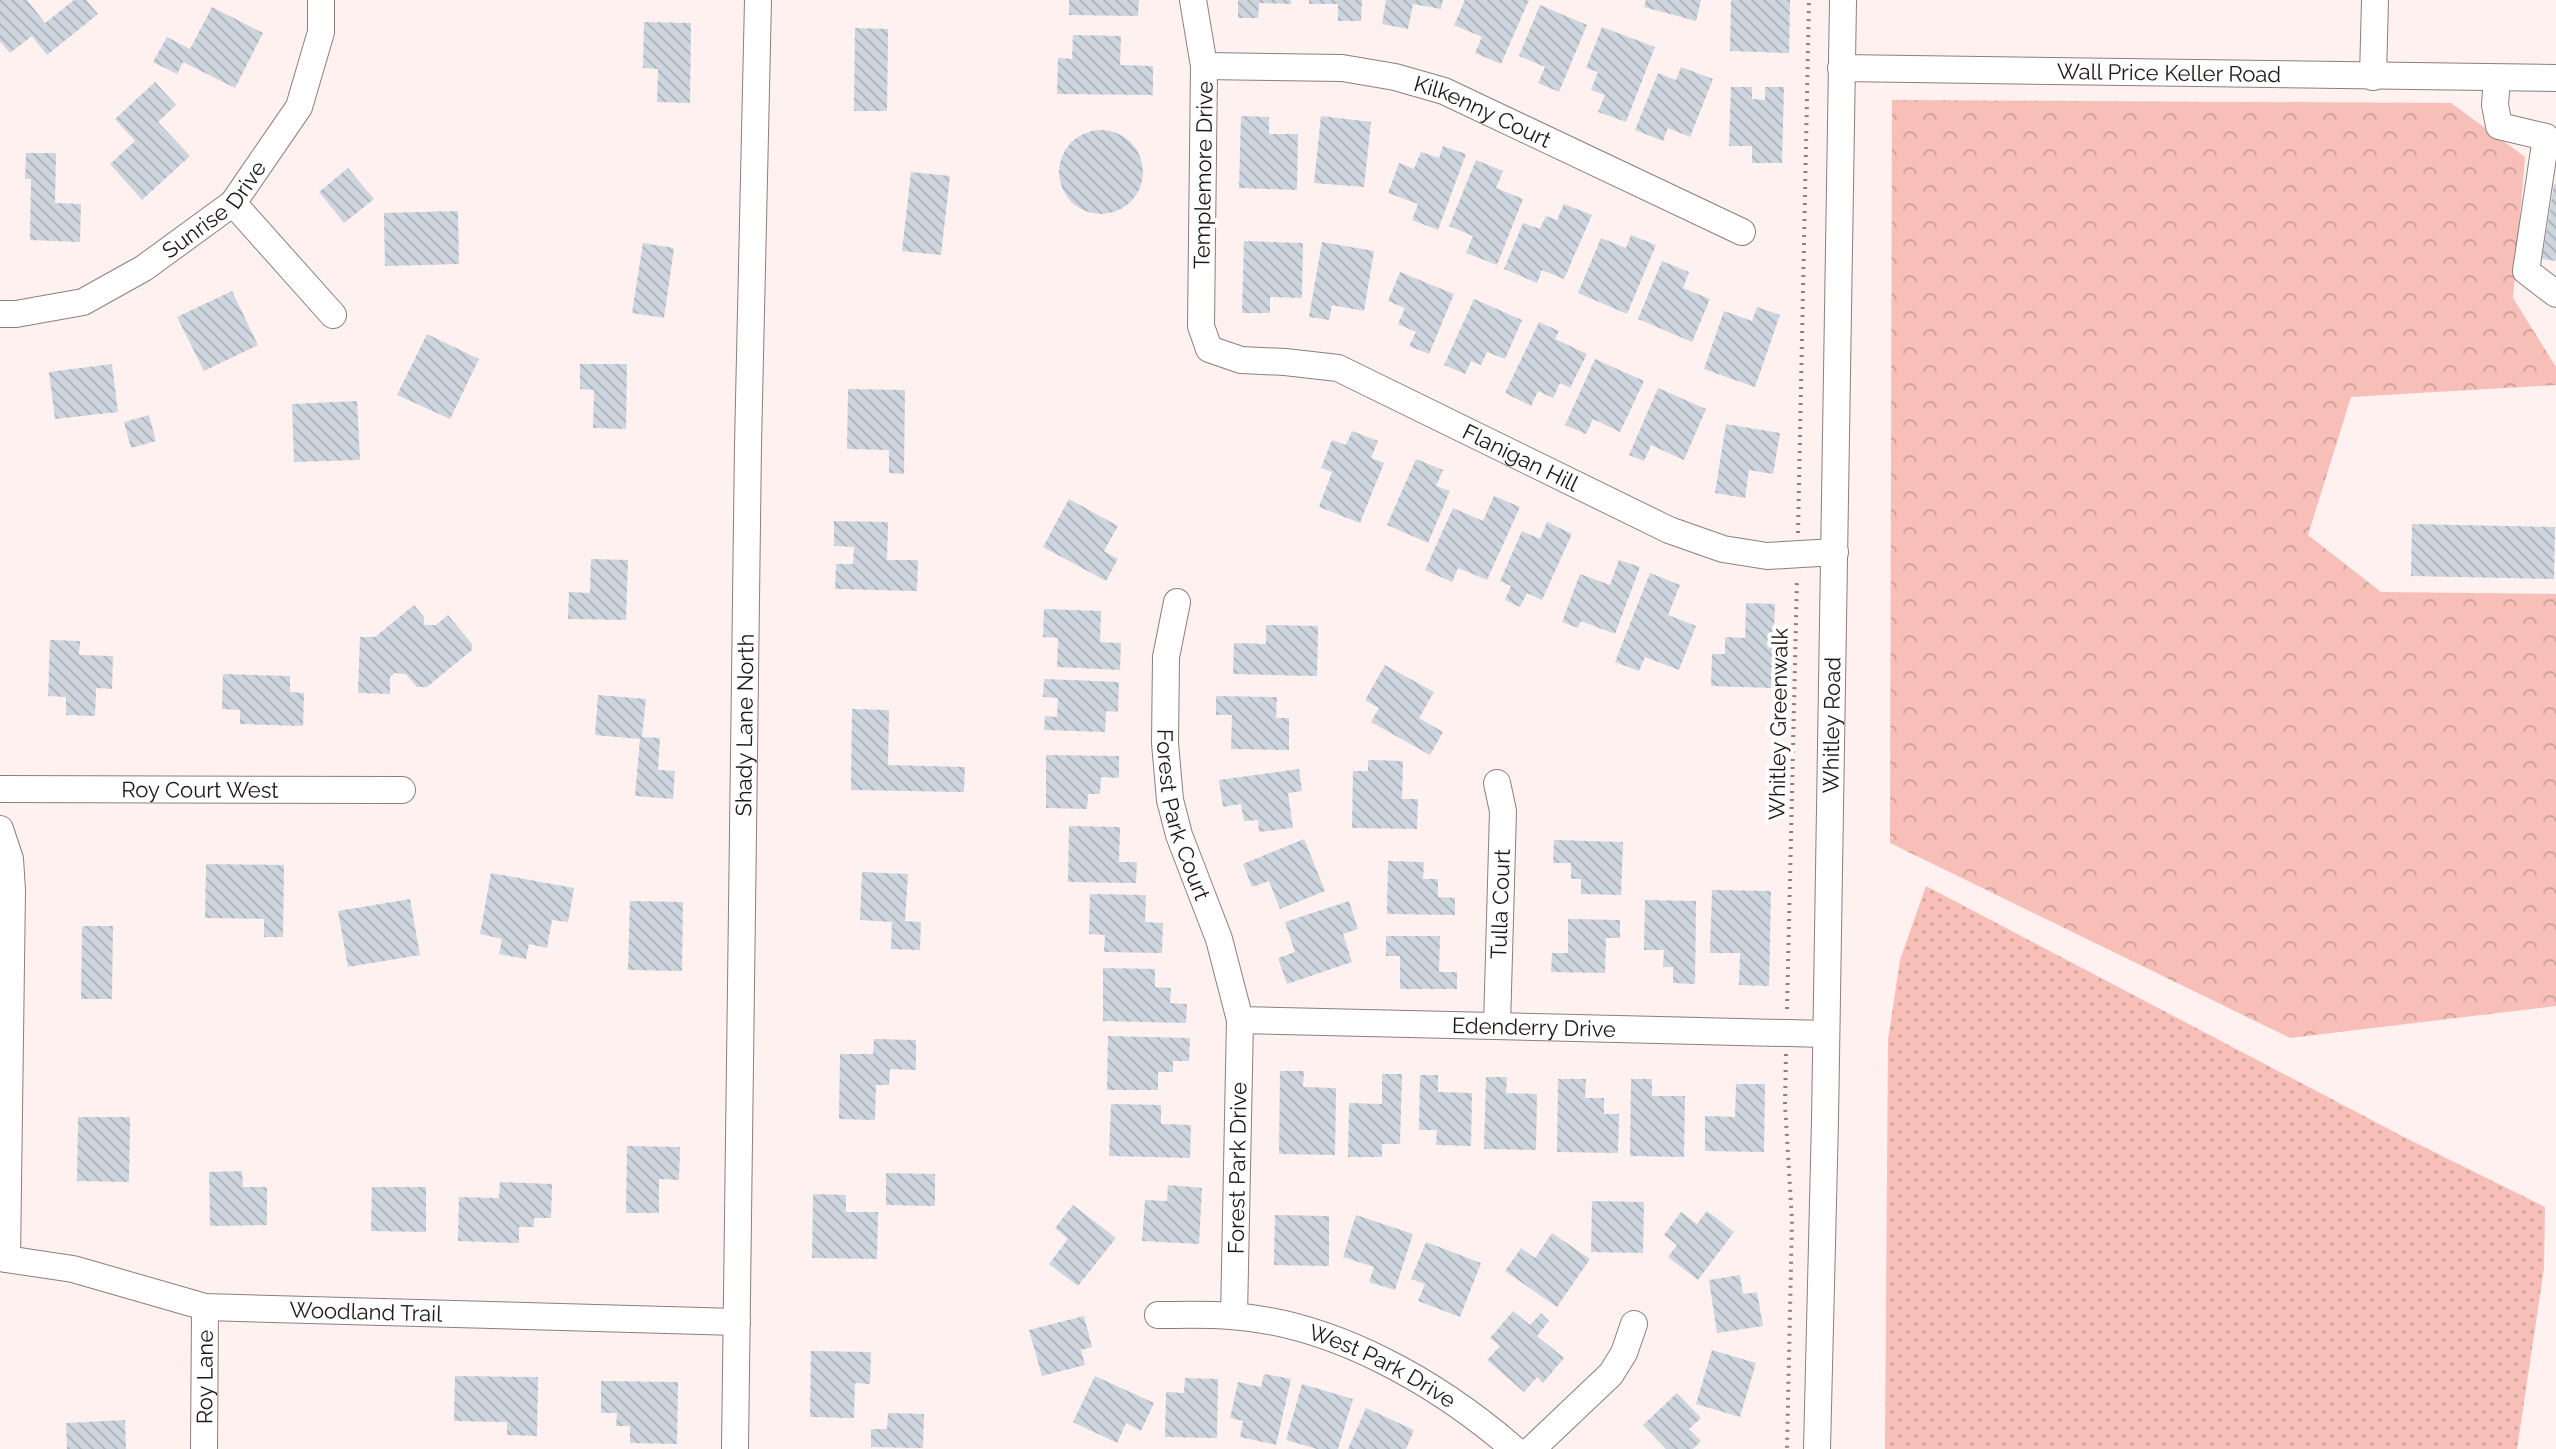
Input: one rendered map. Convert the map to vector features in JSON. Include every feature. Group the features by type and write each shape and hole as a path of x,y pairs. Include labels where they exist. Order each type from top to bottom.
{"street":[{"name":"Sunrise Drive","path":"0,314 83,302 144,268 233,203 299,107 321,32 321,0"},
{"name":"Shady Lane North","path":"735,1449 748,445 758,0"},
{"name":"Templemore Drive","path":"1193,0 1204,66 1201,326 1209,349"},
{"name":"Whitley Road","path":"1817,1449 1843,0"},
{"path":"2373,77 2375,0"},
{"name":"Kilkenny Court","path":"1204,66 1342,68 1395,77 1444,91 1742,232"},
{"name":"Wall Price Keller Road","path":"1841,68 2556,78"},
{"path":"2497,78 2495,105 2499,126 2551,137 2526,271 2556,294"},
{"path":"233,203 333,315"},
{"name":"Flanigan Hill","path":"1209,349 1241,360 1338,368 1669,530 1723,549 1767,556 1835,552"},
{"name":"Forest Park Court","path":"1177,602 1166,657 1165,743 1170,800 1179,835 1219,939 1240,1020"},
{"name":"Tulla Court","path":"1497,783 1503,811 1497,1026"},
{"name":"Roy Court West","path":"0,789 402,790"},
{"path":"0,829 10,859 12,890 3,1258"},
{"name":"Edenderry Drive","path":"1240,1020 1826,1034"},
{"name":"Forest Park Drive","path":"1234,1316 1240,1020"},
{"name":"Woodland Trail","path":"3,1258 73,1269 205,1307 737,1322"},
{"name":"Roy Lane","path":"204,1449 205,1307"},
{"name":"West Park Drive","path":"1158,1315 1234,1316 1308,1330 1357,1348 1442,1394 1514,1449"},
{"path":"1532,1449 1611,1374 1624,1353 1634,1324"}],"path":[{"name":"Whitley Greenwalk","path":"1787,1449 1792,1220 1785,1104 1786,1033 1809,0"}],"green space":[{"path":"1892,100 2451,103 2525,157 2513,298 2556,367 2556,385 2351,397 2308,535 2381,592 2556,594 2556,1006 2290,1038 1890,843"},
{"path":"1926,886 2400,1135 2545,1207 2544,1268 2517,1449 1885,1449 1888,1040 1900,960"}],"building":[{"path":"0,0 27,0 45,23 74,0 86,0 98,14 47,55 32,36 10,53 0,41"},
{"path":"1069,0 1139,0 1138,16 1069,15"},
{"path":"1238,0 1291,0 1291,4 1259,3 1258,18 1238,18"},
{"path":"1309,0 1362,0 1361,21 1338,21 1338,4 1309,4"},
{"path":"1386,0 1443,0 1441,9 1413,4 1408,29 1382,24"},
{"path":"1465,0 1529,0 1501,64 1475,53 1482,37 1454,25"},
{"path":"1646,0 1701,0 1696,21 1644,7"},
{"path":"1731,0 1790,0 1789,53 1730,51"},
{"path":"1540,5 1587,25 1559,92 1538,83 1545,67 1519,56"},
{"path":"212,7 263,33 235,88 183,62 177,74 153,62 167,37 190,49"},
{"path":"644,22 691,23 690,103 657,102 658,69 643,68"},
{"path":"1602,27 1655,47 1626,122 1598,112 1605,95 1591,90 1598,72 1586,68"},
{"path":"855,28 888,29 887,111 854,111"},
{"path":"1073,35 1121,36 1120,65 1153,66 1153,95 1057,94 1058,58 1072,59"},
{"path":"1681,67 1713,79 1690,137 1668,128 1663,141 1635,130 1658,73 1676,80"},
{"path":"155,82 176,105 158,122 190,156 142,200 110,164 135,141 115,119"},
{"path":"1731,87 1752,87 1752,99 1765,100 1765,87 1784,87 1782,163 1752,163 1752,146 1729,146"},
{"path":"1241,116 1269,117 1269,134 1298,134 1297,190 1239,188"},
{"path":"1321,116 1371,122 1364,187 1314,183"},
{"path":"1101,130 1117,133 1131,142 1140,156 1143,172 1140,188 1131,202 1117,211 1101,214 1085,211 1071,202 1062,188 1059,172 1062,156 1071,142 1085,133"},
{"path":"1443,146 1466,154 1438,230 1412,220 1418,204 1388,193 1399,163 1414,169 1421,152 1439,158"},
{"path":"26,153 56,153 55,203 81,204 80,242 30,240 31,179 25,179"},
{"path":"1476,160 1503,171 1496,188 1523,199 1497,265 1466,253 1473,236 1449,226"},
{"path":"348,168 374,199 344,223 319,192"},
{"path":"911,172 950,176 941,255 902,251"},
{"path":"2556,184 2556,261 2542,259"},
{"path":"1564,204 1592,215 1564,279 1542,270 1537,283 1504,269 1523,223 1540,229 1546,216 1557,220"},
{"path":"458,211 459,264 385,266 384,213"},
{"path":"1631,235 1656,245 1627,314 1578,293 1601,238 1626,248"},
{"path":"1244,241 1303,243 1302,298 1270,297 1270,313 1242,313"},
{"path":"1322,242 1374,251 1364,311 1332,305 1329,320 1309,317"},
{"path":"643,243 674,248 664,318 632,313"},
{"path":"1662,261 1689,272 1683,288 1710,299 1692,342 1638,319"},
{"path":"1400,272 1454,294 1429,354 1409,346 1416,332 1398,324 1405,308 1388,301"},
{"path":"232,291 258,345 204,371 177,317"},
{"path":"1474,299 1522,320 1505,359 1487,352 1481,365 1471,361 1465,374 1444,365"},
{"path":"1757,307 1780,315 1755,387 1704,369 1724,311 1752,321"},
{"path":"1539,322 1559,331 1555,339 1587,354 1570,388 1560,383 1553,398 1538,391 1531,406 1505,393"},
{"path":"427,334 479,359 450,419 397,395"},
{"path":"1595,359 1644,381 1620,432 1593,419 1586,434 1565,425"},
{"path":"112,364 118,412 55,419 49,372"},
{"path":"580,364 627,364 626,429 593,428 594,390 580,389"},
{"path":"1658,388 1706,409 1684,460 1651,445 1644,461 1629,455"},
{"path":"848,389 905,390 904,474 889,473 889,450 847,449"},
{"path":"357,401 360,460 294,462 292,404"},
{"path":"149,415 156,441 131,448 124,422"},
{"path":"1726,424 1780,433 1773,474 1749,470 1745,498 1715,493"},
{"path":"1352,431 1378,441 1371,458 1384,463 1360,523 1319,507 1332,472 1321,468 1332,440 1346,445"},
{"path":"1416,459 1443,470 1436,486 1450,491 1428,543 1387,525"},
{"path":"1494,496 1520,507 1487,580 1458,568 1452,582 1425,570 1453,508 1483,521"},
{"path":"1069,499 1118,526 1104,551 1118,559 1106,581 1043,547"},
{"path":"834,521 888,522 887,560 918,560 917,591 835,589 836,564 853,564 854,547 834,546"},
{"path":"1547,522 1572,534 1542,600 1527,593 1520,607 1505,600 1511,586 1500,581 1522,531 1540,539"},
{"path":"2412,524 2555,527 2554,579 2411,576"},
{"path":"591,559 628,560 626,620 568,619 569,592 590,593"},
{"path":"1619,560 1640,567 1615,634 1581,621 1578,628 1562,622 1580,574 1610,585"},
{"path":"1650,573 1680,585 1668,615 1696,626 1679,670 1645,657 1639,671 1615,662"},
{"path":"1746,603 1775,604 1772,688 1711,686 1712,654 1725,654 1725,637 1745,638"},
{"path":"414,605 424,617 424,625 436,625 448,615 472,644 472,650 427,687 417,687 406,674 395,673 390,677 390,694 358,693 360,637 375,637"},
{"path":"1044,609 1101,611 1100,642 1121,643 1120,670 1057,667 1058,638 1043,637"},
{"path":"1266,625 1318,626 1317,676 1233,674 1234,643 1266,644"},
{"path":"50,640 80,641 79,655 113,656 112,689 96,688 95,716 66,715 66,697 48,696"},
{"path":"1385,665 1434,692 1419,718 1443,732 1430,755 1371,722 1379,708 1365,700"},
{"path":"223,674 290,676 290,692 304,693 303,726 240,724 240,710 222,709"},
{"path":"1044,679 1119,682 1118,712 1106,711 1105,732 1044,730 1045,716 1057,717 1058,698 1043,697"},
{"path":"598,695 646,699 642,737 660,738 658,770 675,771 673,799 635,796 640,739 595,735"},
{"path":"1216,696 1277,697 1276,718 1289,718 1289,750 1231,749 1232,715 1216,715"},
{"path":"852,709 889,710 888,765 965,767 964,792 851,790"},
{"path":"1046,755 1119,756 1119,778 1101,777 1100,794 1088,794 1087,809 1046,808"},
{"path":"1368,760 1403,761 1402,799 1418,799 1417,829 1352,828 1353,771 1368,771"},
{"path":"1299,769 1302,791 1288,793 1293,828 1259,832 1258,820 1244,821 1241,804 1223,807 1219,780"},
{"path":"1069,826 1120,827 1119,862 1137,862 1136,883 1068,882"},
{"path":"1304,839 1325,891 1280,909 1269,881 1252,887 1243,864"},
{"path":"1554,840 1623,842 1621,895 1581,894 1581,879 1571,879 1571,863 1553,863"},
{"path":"1388,861 1424,862 1423,879 1438,879 1438,897 1455,898 1455,915 1387,914"},
{"path":"206,864 284,865 283,937 264,937 264,919 205,918"},
{"path":"862,872 908,874 905,921 921,922 920,950 891,949 892,922 860,920"},
{"path":"491,873 574,888 568,922 552,920 547,948 529,944 526,959 499,954 502,939 480,934"},
{"path":"1712,890 1771,891 1769,986 1739,985 1740,953 1710,953"},
{"path":"1090,894 1146,895 1145,922 1163,923 1162,953 1104,952 1105,935 1089,934"},
{"path":"410,899 420,955 348,967 338,911"},
{"path":"1645,900 1696,901 1695,984 1673,983 1673,967 1663,967 1664,950 1644,950"},
{"path":"630,901 683,902 682,971 628,970"},
{"path":"1349,901 1358,929 1343,934 1352,962 1287,984 1278,958 1295,952 1285,922"},
{"path":"1568,919 1620,920 1620,938 1606,938 1605,973 1551,972 1552,953 1568,953"},
{"path":"82,926 113,926 112,999 81,999"},
{"path":"1386,936 1440,936 1439,972 1457,972 1457,989 1400,989 1400,956 1386,956"},
{"path":"1103,968 1155,969 1155,987 1171,988 1170,1003 1187,1004 1186,1023 1103,1021"},
{"path":"1108,1036 1190,1038 1189,1061 1173,1061 1173,1072 1158,1072 1158,1090 1107,1090"},
{"path":"874,1039 916,1040 916,1070 890,1069 889,1085 876,1085 875,1120 839,1119 840,1054 873,1054"},
{"path":"1280,1071 1304,1071 1303,1087 1336,1088 1335,1155 1279,1154"},
{"path":"1382,1074 1402,1074 1400,1144 1382,1144 1382,1157 1348,1157 1349,1103 1382,1104"},
{"path":"1420,1075 1438,1075 1438,1092 1472,1093 1471,1146 1436,1145 1437,1130 1419,1130"},
{"path":"1486,1077 1507,1077 1506,1093 1537,1094 1536,1150 1484,1149"},
{"path":"1558,1079 1586,1079 1585,1098 1604,1098 1604,1114 1619,1114 1618,1153 1557,1152"},
{"path":"1631,1079 1652,1079 1652,1096 1685,1096 1684,1157 1630,1156"},
{"path":"1736,1084 1765,1084 1764,1152 1705,1151 1705,1116 1735,1117"},
{"path":"1111,1104 1161,1105 1161,1124 1191,1125 1190,1158 1109,1156"},
{"path":"78,1117 130,1117 129,1182 77,1181"},
{"path":"627,1146 680,1147 679,1180 659,1179 659,1213 626,1213"},
{"path":"242,1171 243,1187 267,1187 267,1225 210,1226 209,1172"},
{"path":"886,1173 935,1174 935,1206 886,1205"},
{"path":"500,1182 552,1184 551,1218 534,1218 534,1227 519,1227 519,1243 458,1241 459,1197 499,1198"},
{"path":"1168,1185 1202,1188 1199,1244 1142,1241 1145,1200 1167,1201"},
{"path":"372,1187 426,1187 426,1232 371,1231"},
{"path":"813,1194 846,1195 846,1212 878,1212 877,1259 812,1258"},
{"path":"1592,1201 1644,1202 1643,1253 1591,1252"},
{"path":"1073,1205 1116,1238 1078,1286 1049,1264 1068,1239 1055,1228"},
{"path":"1707,1211 1734,1232 1698,1280 1668,1257 1677,1245 1664,1235 1681,1212 1697,1224"},
{"path":"1275,1215 1329,1216 1329,1266 1274,1265"},
{"path":"1356,1215 1413,1234 1395,1290 1369,1282 1374,1267 1343,1257"},
{"path":"1552,1233 1590,1259 1557,1307 1505,1271 1521,1248 1535,1258"},
{"path":"1426,1242 1481,1263 1460,1317 1418,1301 1425,1284 1411,1279"},
{"path":"1740,1275 1743,1294 1757,1292 1763,1326 1717,1333 1709,1280"},
{"path":"1513,1311 1530,1325 1541,1313 1549,1321 1537,1336 1564,1358 1543,1383 1537,1377 1524,1392 1487,1360 1500,1346 1490,1338"},
{"path":"1084,1316 1092,1347 1081,1350 1085,1365 1042,1376 1029,1330"},
{"path":"1712,1350 1756,1363 1740,1417 1696,1404"},
{"path":"811,1351 871,1352 870,1384 855,1383 854,1418 810,1417"},
{"path":"1264,1374 1291,1379 1276,1445 1240,1437 1243,1421 1230,1418 1238,1382 1261,1387"},
{"path":"455,1376 538,1377 537,1436 507,1435 507,1422 454,1421"},
{"path":"1095,1376 1154,1403 1141,1431 1126,1423 1117,1443 1073,1422"},
{"path":"1185,1378 1218,1379 1217,1438 1165,1437 1166,1392 1184,1393"},
{"path":"601,1381 678,1382 677,1444 630,1443 630,1426 616,1426 617,1413 601,1413"},
{"path":"1302,1384 1353,1399 1338,1449 1317,1449 1286,1440"},
{"path":"1677,1393 1701,1418 1689,1429 1701,1441 1693,1449 1666,1449 1643,1425"},
{"path":"1366,1408 1414,1430 1406,1449 1348,1449"},
{"path":"888,1413 924,1414 923,1448 871,1447 871,1429 887,1429"},
{"path":"125,1420 126,1449 67,1449 66,1423"}]}
